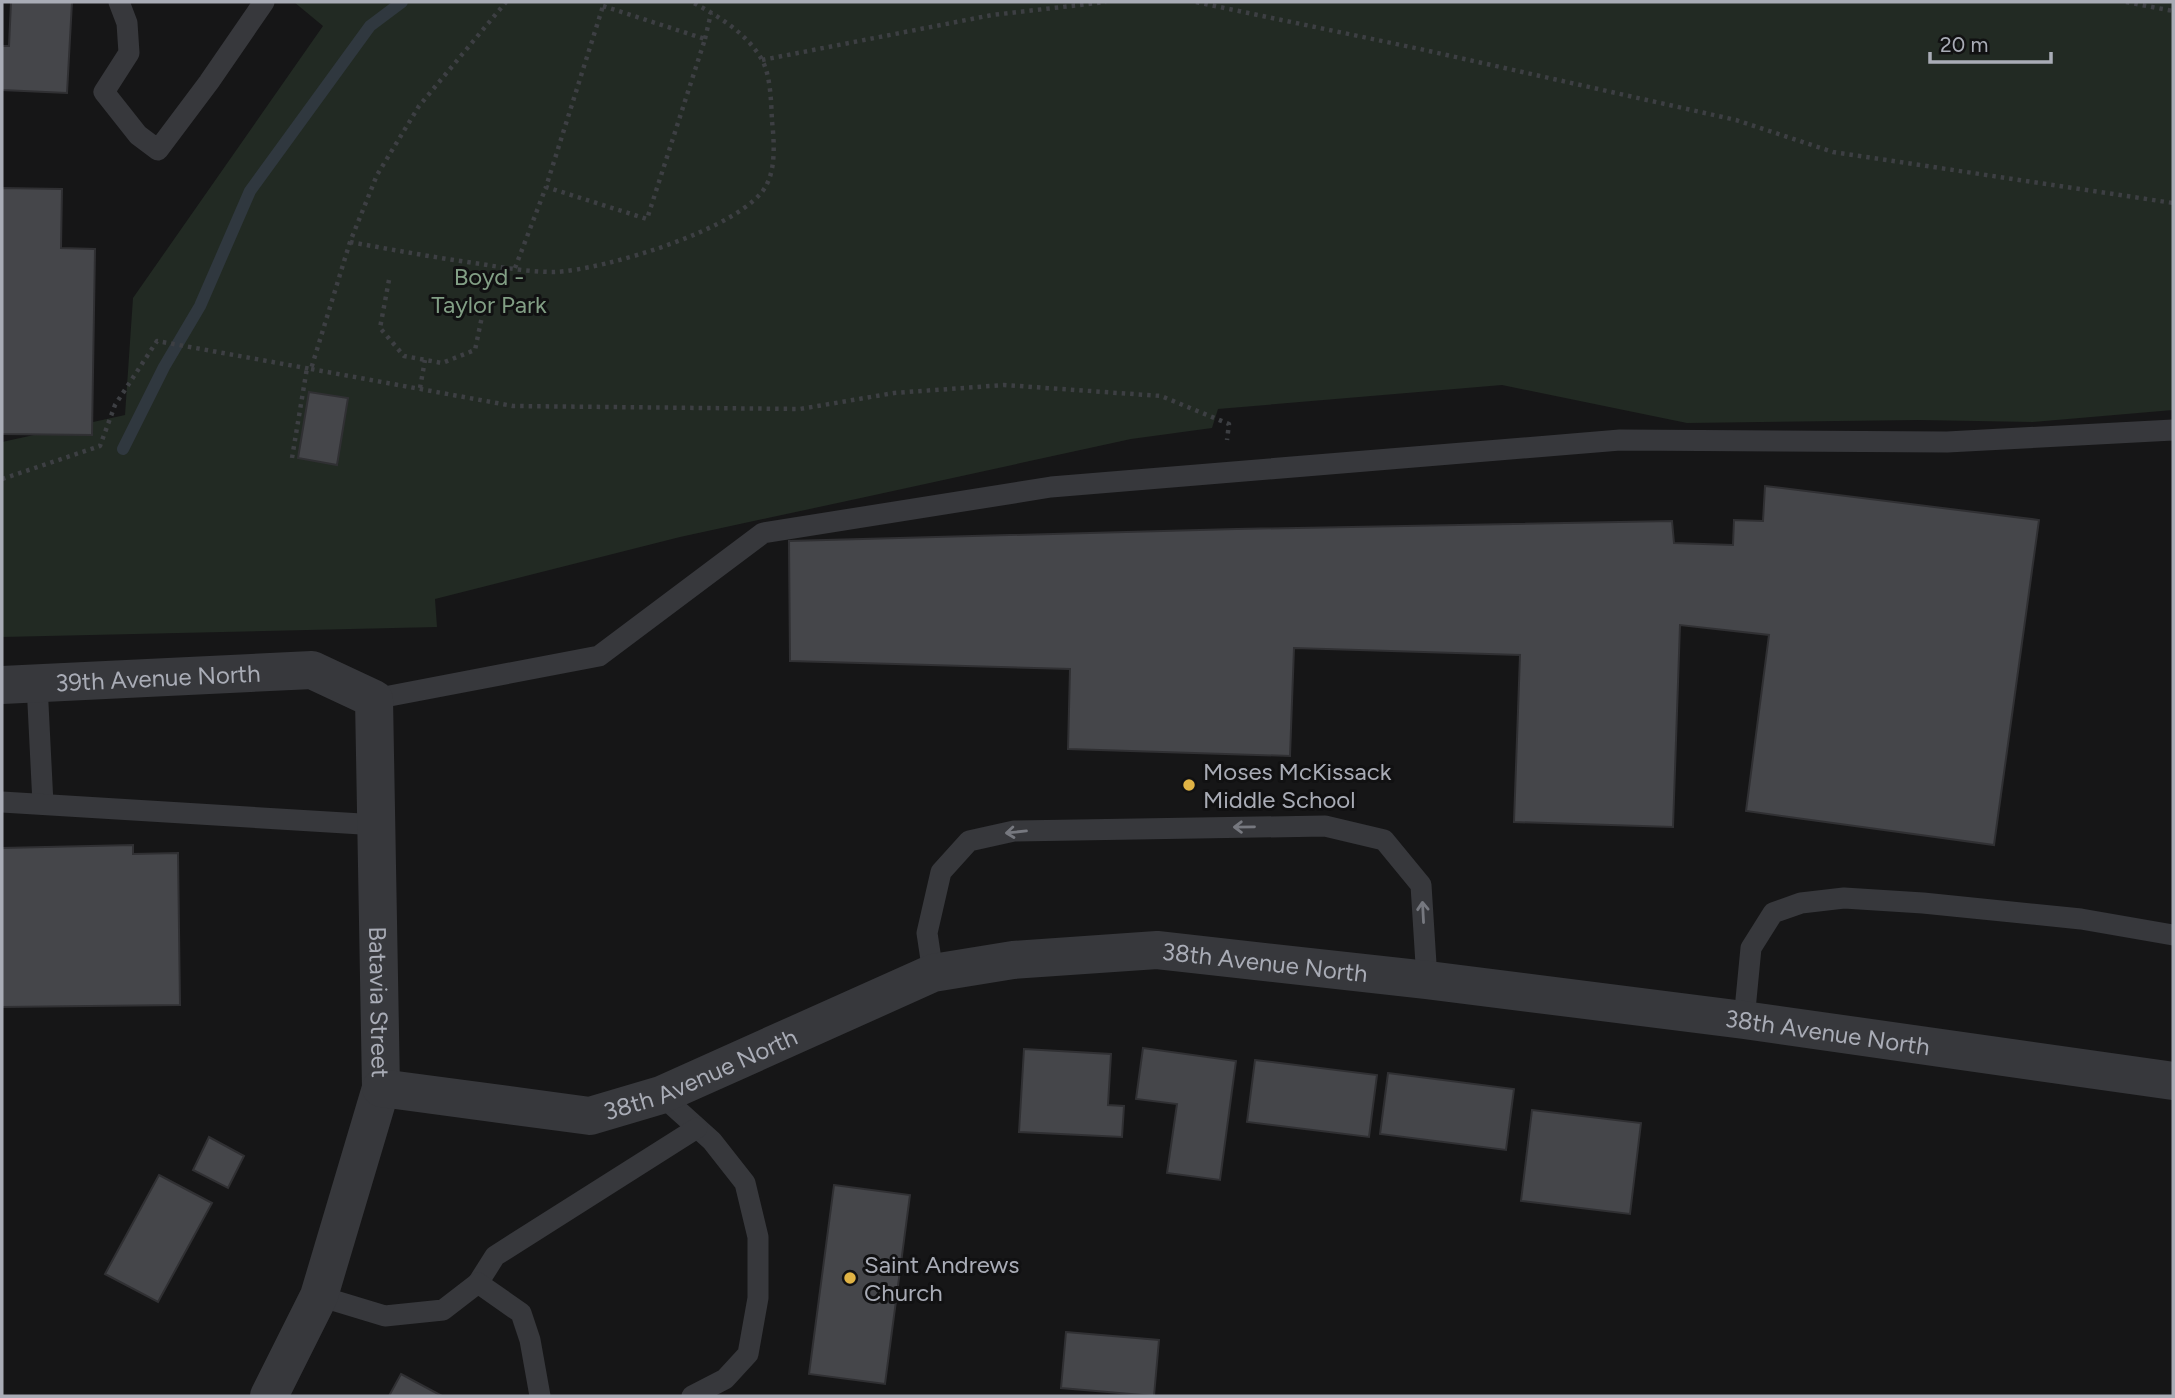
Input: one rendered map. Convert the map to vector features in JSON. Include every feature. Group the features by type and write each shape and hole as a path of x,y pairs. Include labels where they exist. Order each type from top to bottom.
{"street":[{"name":"39th Avenue North","path":"20,685 312,670 374,699"},
{"name":"Batavia Street","path":"269,1396 319,1296 381,1087 374,699"},
{"name":"38th Avenue North","path":"381,1087 590,1116 661,1096 933,972 1013,960 1157,950 1427,980 1744,1020 2173,1081"}],"lane":[{"path":"119,2 127,23 129,53 104,92 138,135 158,150 264,2"},
{"path":"374,699 599,656 763,533 1051,487 1620,440 1947,442 2173,430"},
{"path":"20,685 43,804"},
{"path":"2,802 377,825"},
{"path":"933,972 928,933 940,872 969,841 1014,831 1325,826 1384,840 1421,885 1427,980"},
{"path":"1744,1020 1751,948 1773,913 1801,903 1844,898 1923,903 2081,919 2173,935"},
{"path":"661,1096 712,1141 745,1183 758,1237 758,1298 748,1353 725,1379 692,1396"},
{"path":"319,1296 385,1316 443,1310 478,1283 495,1256 697,1128"},
{"path":"478,1283 521,1313 530,1340 540,1396"}],"path":[{"path":"292,458 309,369 350,242 377,175 419,106 506,2"},
{"path":"350,242 554,272 617,262 679,240 744,209 757,198 767,184 771,167 771,105 762,60 733,27 692,2"},
{"path":"762,60 992,15 1106,2"},
{"path":"1196,2 1736,120 1833,152 2173,203"},
{"path":"2126,2 2173,11"},
{"path":"515,268 546,187 603,6 705,39"},
{"path":"546,187 647,219 705,39 711,12"},
{"path":"389,280 380,328 404,356 442,363 475,351 485,302"},
{"path":"2,480 100,446 115,405 157,341 513,406 800,409 894,393 1004,384 1161,396 1228,424 1224,473"},
{"path":"420,388 425,360"}],"green space":[{"name":"Boyd - Taylor Park","path":"294,2 2173,2 2173,410 2033,422 1919,420 1687,423 1502,385 1218,409 1212,428 1131,439 680,537 435,599 437,627 2,637 2,442 125,415 133,298 323,26"}],"building":[{"path":"11,2 72,2 67,93 2,90 2,46 9,46"},
{"path":"2,188 62,189 61,248 95,249 92,435 2,434"},
{"path":"309,392 348,398 337,465 298,458"},
{"path":"1765,486 2039,520 1994,845 1746,811 1769,635 1680,625 1673,827 1514,822 1520,655 1294,648 1290,756 1068,749 1070,669 790,661 789,541 1672,521 1674,543 1733,545 1734,520 1763,521"},
{"path":"133,845 133,854 178,853 180,1005 2,1007 2,848"},
{"path":"1143,1048 1236,1061 1220,1180 1167,1173 1177,1104 1136,1099"},
{"path":"1024,1049 1111,1054 1108,1105 1124,1106 1122,1137 1019,1132"},
{"path":"1255,1060 1377,1075 1369,1137 1247,1122"},
{"path":"1388,1073 1514,1089 1506,1150 1380,1134"},
{"path":"1532,1110 1641,1123 1630,1214 1521,1201"},
{"path":"209,1137 244,1156 228,1188 193,1170"},
{"path":"159,1175 212,1203 158,1302 105,1274"},
{"path":"834,1185 910,1195 885,1384 809,1374"},
{"path":"1066,1332 1159,1340 1154,1396 1061,1388"},
{"path":"401,1374 442,1396 389,1396"}],"waterway":[{"path":"123,449 164,367 200,306 250,191 370,26 402,2"}],"place":[{"name":"Moses McKissack Middle School","path":"1189,785"},
{"name":"Saint Andrews Church","path":"850,1278"}]}
